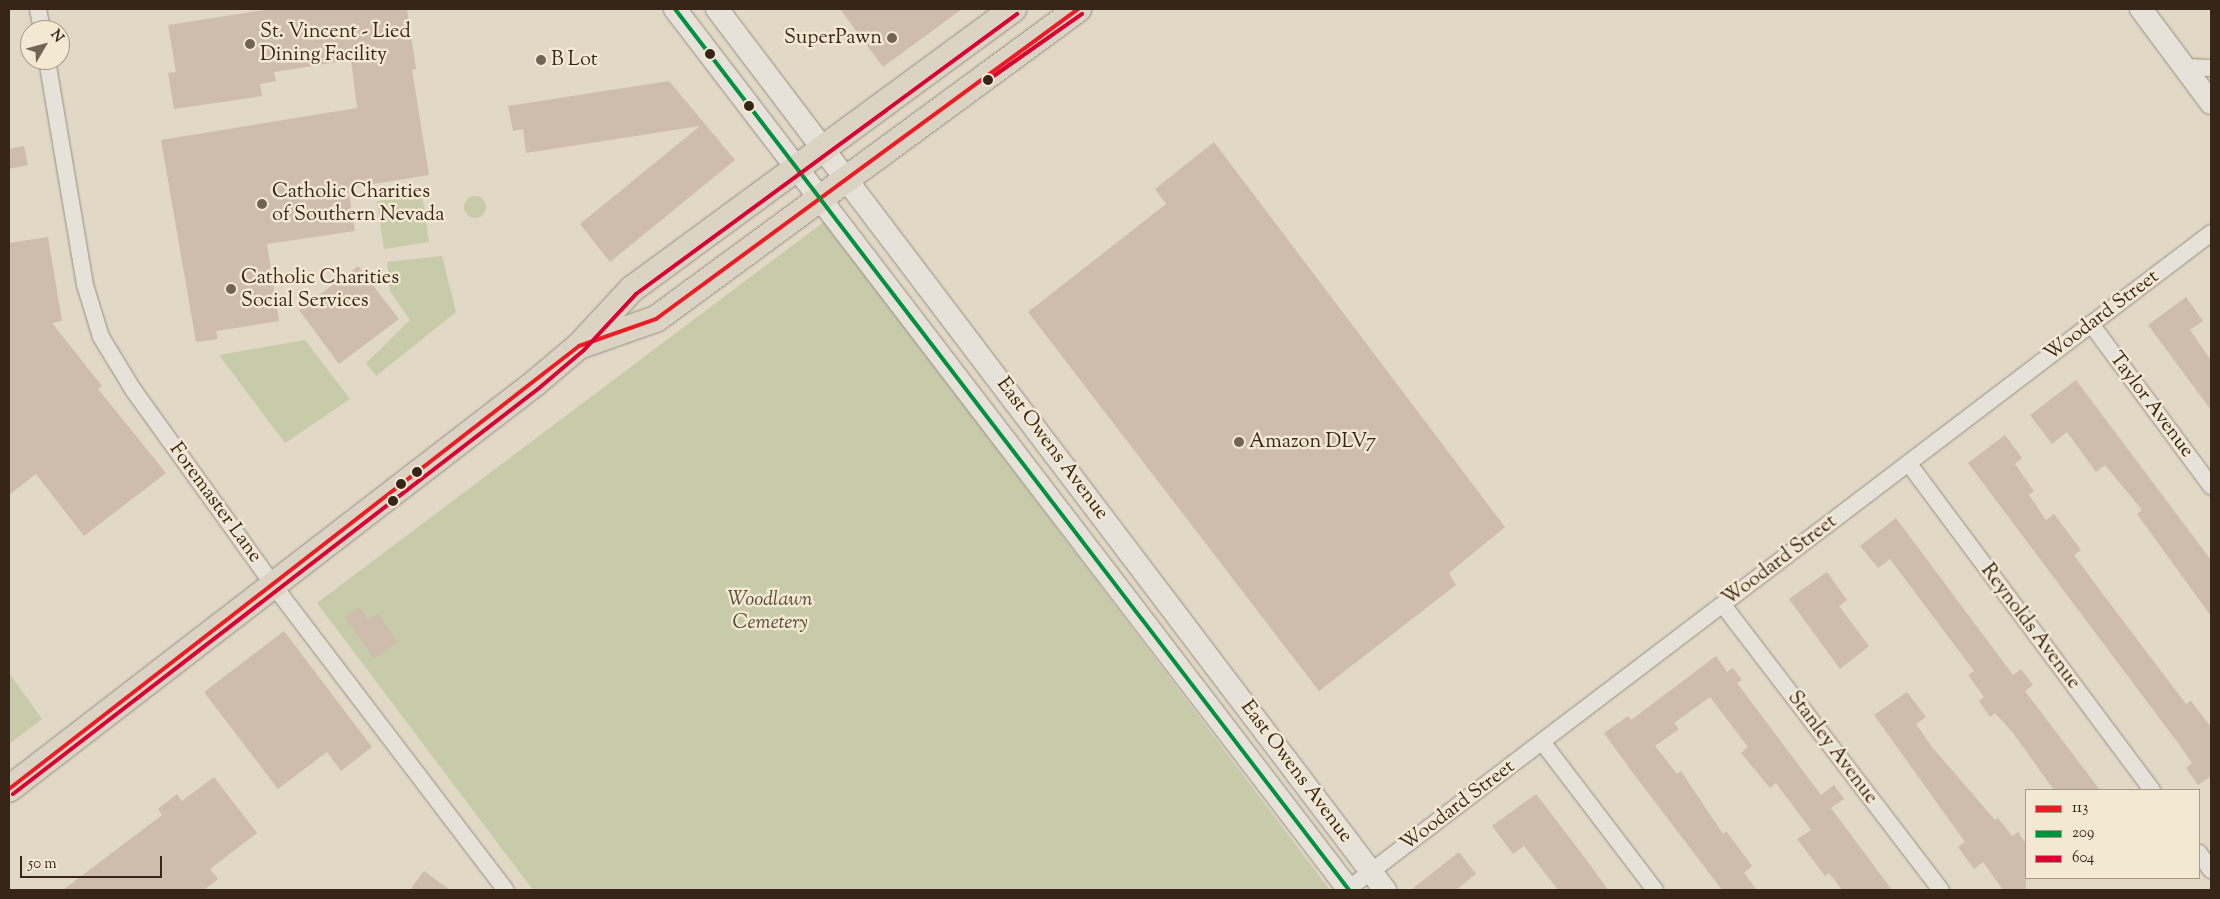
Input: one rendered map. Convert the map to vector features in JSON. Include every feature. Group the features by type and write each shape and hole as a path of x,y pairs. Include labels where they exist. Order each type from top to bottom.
{"main road":[{"name":"East Owens Avenue","path":"674,9 1349,889"},
{"name":"East Owens Avenue","path":"717,9 1385,890"},
{"path":"9,789 274,586 579,346 632,289 1013,9"},
{"path":"579,346 656,319 1078,9"},
{"path":"2141,9 2211,103"}],"street":[{"path":"2184,67 2211,68"},
{"name":"Foremaster Lane","path":"49,70 85,285 101,337 134,391 274,586 506,890"},
{"name":"Woodard Street","path":"1349,889 2211,233"},
{"name":"Taylor Avenue","path":"2092,324 2211,486"},
{"name":"Reynolds Avenue","path":"1909,464 2151,789"},
{"name":"Stanley Avenue","path":"1723,605 1941,890"},
{"path":"1543,743 1655,890"},
{"path":"2200,854 2211,870"}],"green space":[{"path":"422,194 429,242 384,249 377,201"},
{"path":"475,196 483,199 486,207 483,215 475,218 467,215 464,207 467,199"},
{"name":"Woodlawn Cemetery","path":"825,221 1330,890 533,890 317,603"},
{"path":"442,256 456,312 376,376 366,363 410,320 390,291 387,262"},
{"path":"305,340 350,399 285,443 219,355"},
{"path":"9,673 42,719 9,744"}],"building":[{"path":"271,9 407,9 416,69 412,70 429,175 348,188 355,231 267,244 279,321 216,331 218,339 196,342 161,140 357,108 351,60 274,72 276,81 260,84 262,96 174,109 168,73 176,72 168,25"},
{"name":"SuperPawn","path":"840,9 962,9 883,67"},
{"path":"669,81 735,160 610,262 580,224 700,126 526,153 523,129 513,131 508,106"},
{"name":"Amazon DLV7","path":"1214,142 1505,527 1449,573 1456,585 1319,691 1028,312 1166,204 1155,189"},
{"path":"24,146 28,165 9,169 9,149"},
{"path":"48,237 62,321 52,323 102,386 98,389 166,473 84,536 36,474 9,495 9,243"},
{"path":"358,266 399,319 339,364 299,310"},
{"path":"2186,297 2203,321 2190,330 2211,360 2211,410 2148,325"},
{"path":"2076,380 2211,560 2211,616 2137,514 2142,510 2105,465 2096,472 2067,432 2052,444 2030,415"},
{"path":"2005,435 2022,458 2015,464 2034,491 2029,495 2046,520 2054,514 2081,550 2074,555 2186,704 2191,701 2211,727 2211,776 2198,785 2186,768 2192,763 2178,743 1968,463"},
{"path":"1896,518 2013,675 2021,669 2033,685 2025,691 2099,789 2053,789 2013,733 1995,713 1990,717 1979,701 1984,697 1968,675 1974,671 1890,559 1878,568 1860,546"},
{"path":"1827,572 1847,600 1839,606 1869,646 1840,669 1789,599"},
{"path":"359,607 368,620 378,614 398,642 374,659 345,617"},
{"path":"284,631 372,747 341,771 327,752 278,789 204,692"},
{"path":"1716,656 1727,672 1733,668 1742,680 1737,683 1821,795 1834,785 1844,799 1831,808 1892,890 1842,890 1829,873 1825,876 1797,839 1811,830 1776,783 1770,788 1741,753 1748,747 1710,697 1674,723 1679,729 1655,746 1677,774 1681,771 1723,834 1726,831 1752,866 1744,873 1757,890 1722,890 1633,773 1604,733 1628,716 1631,720"},
{"path":"1907,692 1926,717 1916,724 1932,747 1995,820 1998,818 2012,836 2018,832 2025,842 2026,890 2003,890 1983,862 1974,869 1958,847 1965,842 1874,715"},
{"path":"214,777 257,833 210,869 218,879 204,890 63,890 162,815 158,809 177,794 182,801"},
{"path":"1536,794 1608,890 1558,890 1524,846 1513,854 1492,826"},
{"path":"1459,852 1476,874 1456,890 1411,890"},
{"path":"424,871 450,890 410,890"}],"transit line":[{"name":"209","path":"675,9 1349,890"},
{"name":"113","path":"9,789 579,346 656,319 1078,9"},
{"name":"604","path":"13,794 538,389 584,350 636,294 1017,14"},
{"name":"604","path":"988,80 1082,14"}],"place":[{"name":"SuperPawn","path":"892,38"},
{"name":"St. Vincent - Lied Dining Facility","path":"250,44"},
{"name":"B Lot","path":"541,60"},
{"name":"Catholic Charities of Southern Nevada","path":"262,204"},
{"name":"Catholic Charities Social Services","path":"231,289"},
{"name":"Amazon DLV7","path":"1239,442"}]}
